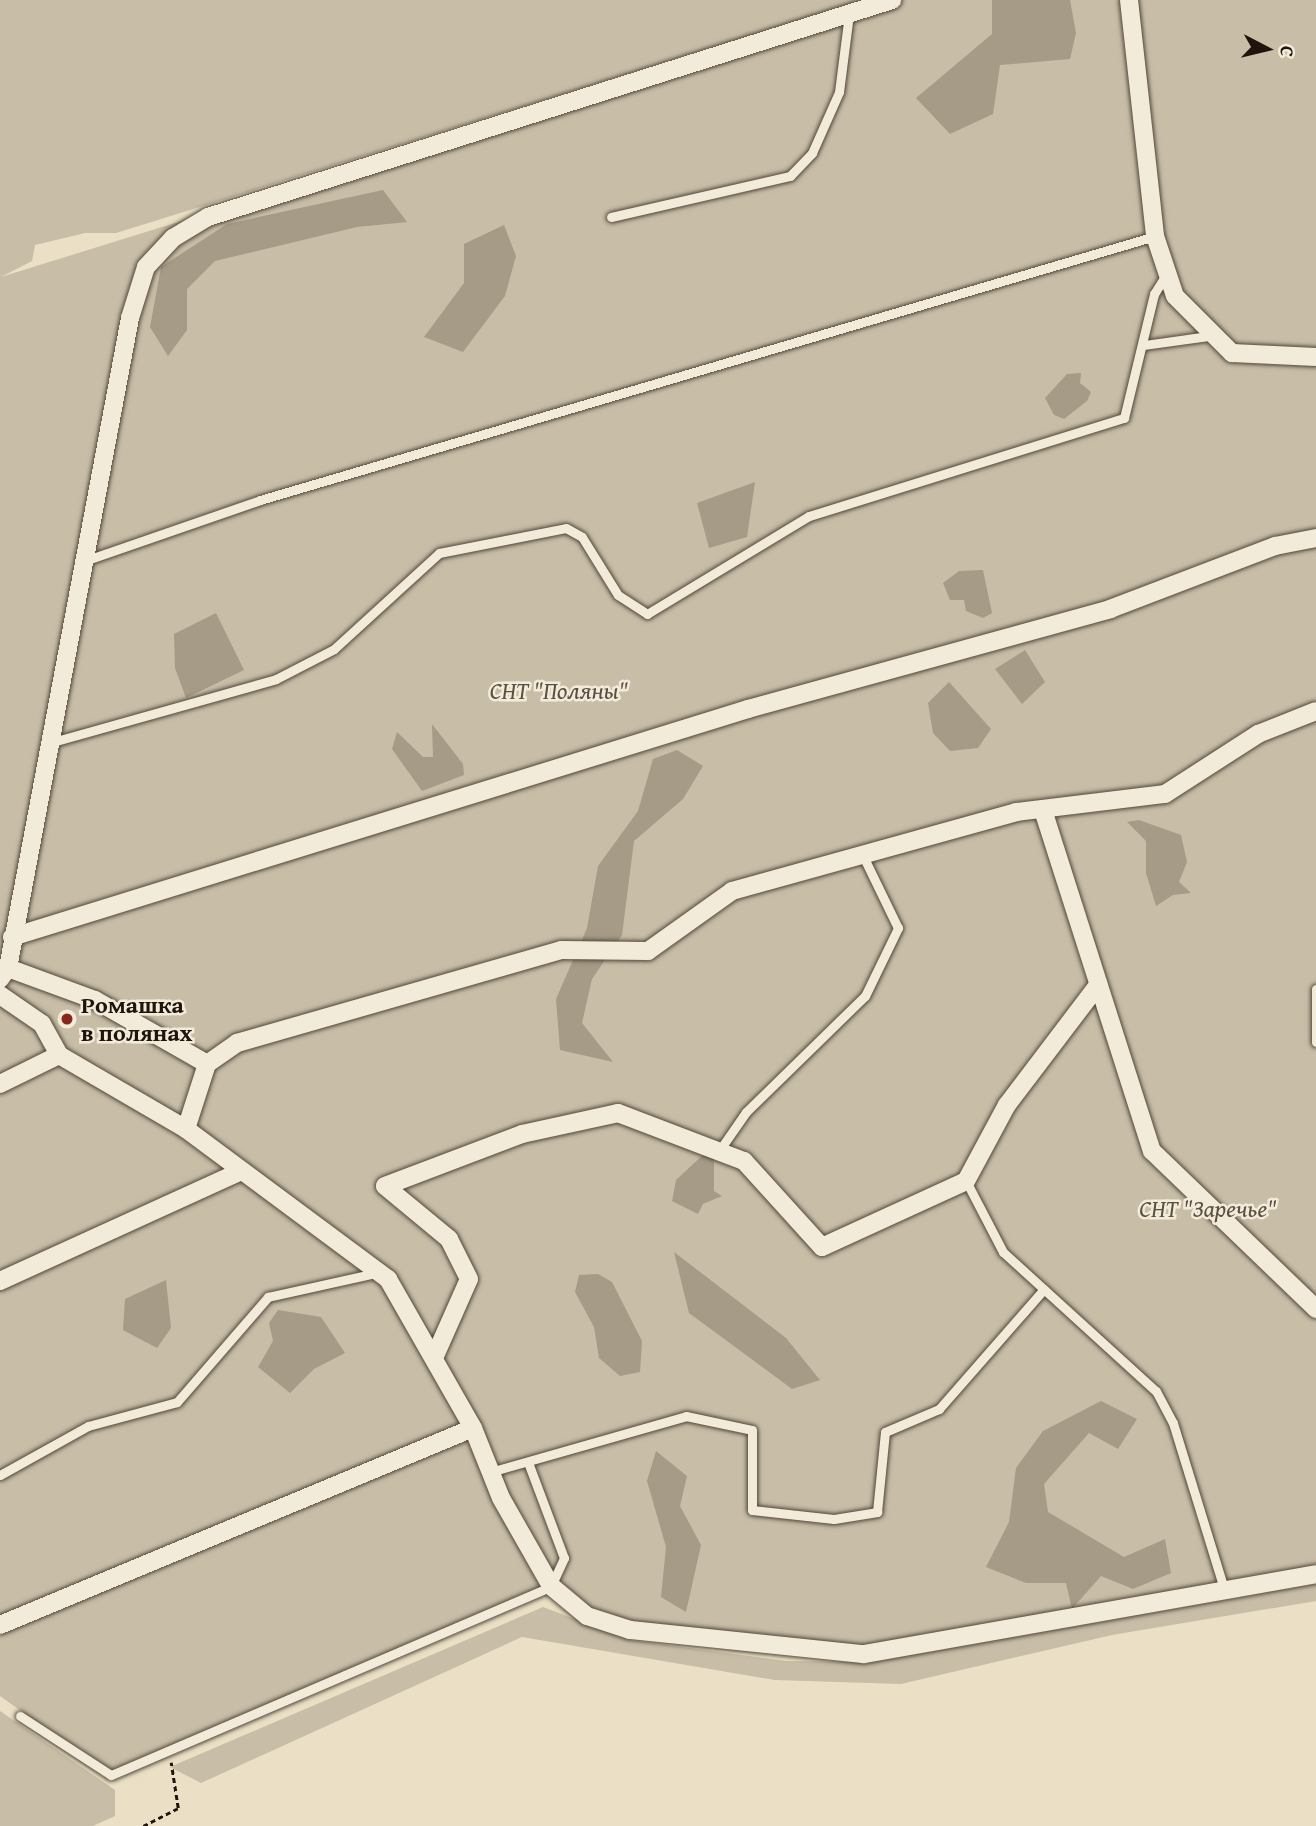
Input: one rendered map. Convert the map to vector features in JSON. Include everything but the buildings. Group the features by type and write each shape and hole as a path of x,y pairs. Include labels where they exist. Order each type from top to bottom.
{"street":[{"path":"207,1064 95,1000 4,974 130,318 146,267 173,238 208,216 892,0"},
{"path":"1129,0 1155,236 1167,275 1209,336 1248,357 1316,357"},
{"path":"12,937 748,709 1110,609 1275,546 1316,538"},
{"path":"186,1129 207,1064 237,1043 561,950 648,951 732,891 1043,810 1165,794 1258,734 1316,711"},
{"path":"1043,810 1152,1151 1316,1309"},
{"path":"433,1358 469,1279 449,1238 385,1186 522,1134 618,1113 721,1148 744,1161 822,1247 966,1181 1007,1105 1098,985"},
{"path":"0,995 42,1024 59,1055 186,1129 375,1273 388,1279 473,1428 491,1472 551,1586 587,1616 631,1630 864,1654 1223,1586 1316,1574"},
{"path":"0,1084 59,1055"},
{"path":"0,1281 241,1171"},
{"path":"0,1625 473,1428"}],"lane":[{"path":"611,217 790,176 812,153 839,92 849,14"},
{"path":"84,561 260,500 1155,236"},
{"path":"49,743 276,679 334,649 439,553 566,528 582,537 618,596 647,614 809,516 1124,418 1144,345 1154,293 1167,275"},
{"path":"1144,345 1209,336"},
{"path":"721,1148 746,1112 821,1045 871,985 898,928 863,856"},
{"path":"1316,989 1316,1042"},
{"path":"966,1181 1003,1252 1156,1391 1172,1423 1223,1586"},
{"path":"0,1475 88,1426 177,1402 268,1297 375,1273"},
{"path":"491,1472 529,1465 686,1416 752,1430 752,1510 834,1519 877,1512 885,1432 939,1409 1044,1289"},
{"path":"20,1716 111,1774 551,1586 564,1558 529,1465"}],"path":[{"path":"143,1826 178,1808 169,1749"}],"green space":[{"name":"СНТ \"Поляны\"","path":"0,0 864,0 116,233 85,233 35,245 32,261 1,277 892,0 1316,0 1316,1574 915,1649 630,1630 550,1586 111,1775 0,1696"},
{"path":"1316,1584 1316,1601 1112,1635 901,1684 775,1680 522,1637 201,1783 170,1767 543,1607 630,1640 786,1661 872,1662"},
{"path":"0,1711 115,1790 115,1816 93,1826 0,1826"}],"shaded area":[{"path":"992,0 1070,0 1076,33 1070,59 1000,65 993,114 950,134 916,98 992,34"},
{"path":"383,190 407,222 357,227 215,261 187,289 187,330 168,356 150,327 161,267 227,224"},
{"path":"504,225 516,256 505,296 463,352 424,337 464,283 464,244"},
{"path":"1081,373 1080,383 1091,392 1087,401 1064,419 1054,415 1045,398 1067,374"},
{"path":"755,482 747,537 709,548 697,503"},
{"path":"983,570 992,613 983,618 966,611 964,600 950,600 943,583 959,571"},
{"path":"216,613 244,670 186,698 175,668 174,634"},
{"path":"1025,650 1045,682 1022,704 995,669"},
{"path":"949,682 991,729 978,748 950,751 933,733 928,703"},
{"path":"432,724 463,764 464,775 422,791 392,749 397,732 423,757 433,757"},
{"path":"677,750 703,766 683,799 634,841 622,935 592,979 582,1023 613,1062 560,1050 556,999 587,928 598,866 638,811 653,759"},
{"path":"1139,820 1181,835 1187,862 1179,882 1191,893 1173,895 1156,906 1146,873 1146,841 1127,822"},
{"path":"706,1152 714,1159 714,1191 722,1196 703,1204 698,1214 672,1201 676,1180"},
{"path":"674,1252 786,1338 820,1380 792,1389 689,1313"},
{"path":"598,1274 612,1282 642,1341 640,1372 620,1376 599,1358 594,1327 575,1292 579,1275"},
{"path":"166,1280 171,1328 157,1348 123,1330 125,1299"},
{"path":"278,1310 321,1317 345,1353 314,1369 290,1393 258,1367 273,1341 269,1323"},
{"path":"1101,1401 1137,1419 1118,1449 1089,1433 1044,1484 1048,1512 1124,1557 1165,1539 1171,1573 1133,1589 1101,1576 1072,1609 1066,1583 1026,1583 986,1567 1009,1522 1016,1468 1043,1431"},
{"path":"656,1451 687,1476 680,1506 701,1545 686,1612 661,1597 666,1547 647,1481"}],"place":[{"name":"Ромашка в полянах","path":"67,1019"}],"park label":[{"name":"СНТ \"Заречье\"","path":"1208,1209"}]}
